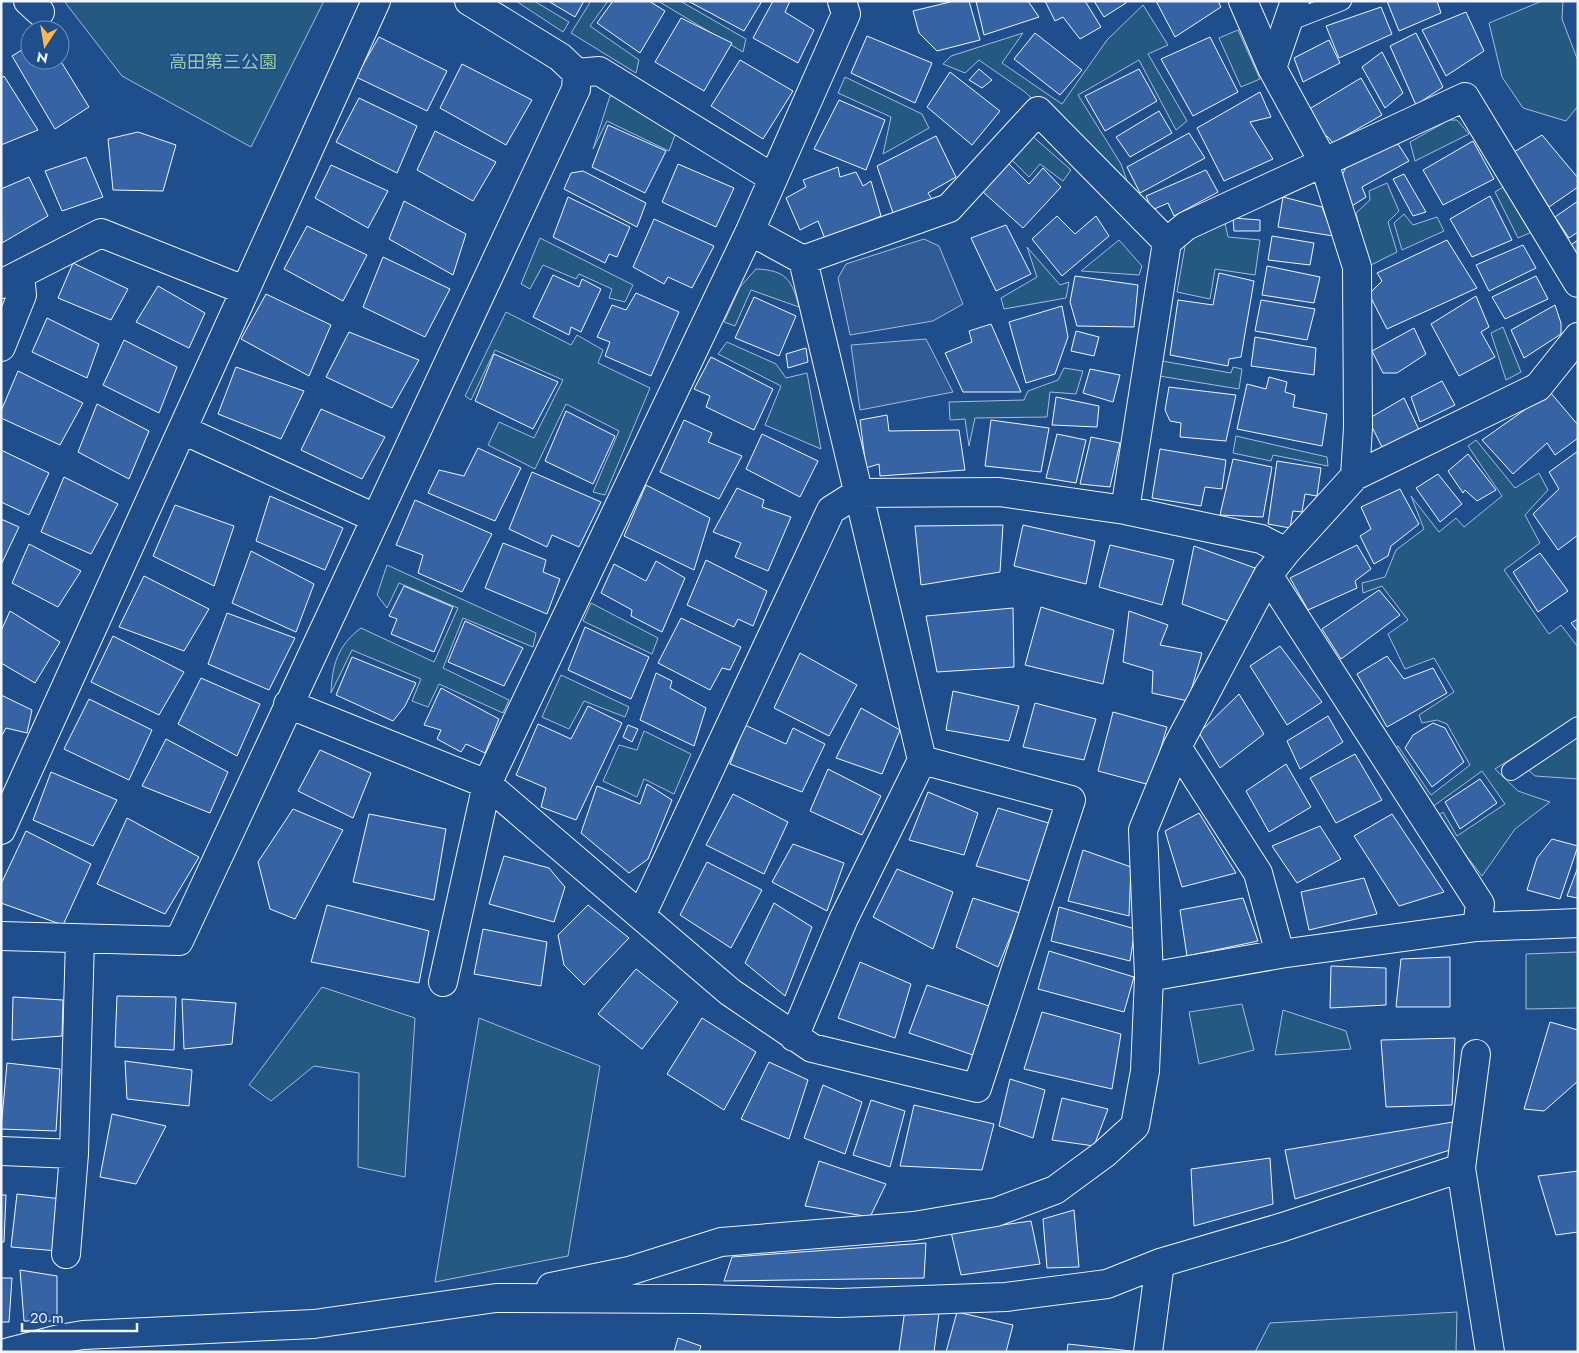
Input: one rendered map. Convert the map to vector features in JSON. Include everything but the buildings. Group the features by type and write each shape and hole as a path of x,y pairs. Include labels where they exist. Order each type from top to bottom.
{"street":[{"path":"1,830 376,1"},
{"path":"1,936 179,941 576,89 576,73 560,56 469,1"},
{"path":"443,982 488,784 750,231 846,14 842,1"},
{"path":"1243,1 1272,68 1324,163 1357,267 1358,428 1355,476"},
{"path":"1272,68 1292,12"},
{"path":"576,73 599,71 773,178"},
{"path":"1125,510 1167,242 1186,226 1466,97 1578,283"},
{"path":"803,260 948,208 1038,111 1167,242"},
{"path":"750,231 803,260 922,760 844,918 794,1038"},
{"path":"1,347 22,295 11,280 101,233 244,290"},
{"path":"9,1352 59,1338 83,1335 314,1324 496,1298 629,1271 721,1242 914,1226 996,1212 1055,1190 1104,1154 1136,1126 1145,1071 1149,977 1143,830 1177,747 1268,575 1286,552 1355,476 1538,387 1578,337"},
{"path":"183,430 375,518"},
{"path":"641,916 831,510 858,492 999,492 1125,510 1261,539 1286,552"},
{"path":"1268,575 1482,906"},
{"path":"288,704 488,784 730,992 794,1038 812,1048 977,1088 1072,800 922,760"},
{"path":"1177,747 1258,873 1280,954"},
{"path":"1149,977 1280,954 1482,906 1578,923"},
{"path":"66,1254 74,1154 80,938"},
{"path":"1476,1054 1460,1168 1490,1352"},
{"path":"1,1151 74,1154"},
{"path":"496,1298 703,1299 839,1303 1006,1297 1107,1284 1160,1263 1282,1227 1460,1168"},
{"path":"1148,1352 1160,1263"}],"lane":[{"path":"1292,12 1342,1"},
{"path":"1511,771 1578,726"}],"green space":[{"name":"高田第三公園","path":"64,1 324,1 251,147 122,76"},
{"path":"516,1 534,1 569,22 563,32"},
{"path":"591,1 608,1 590,26 639,60 636,73 571,33"},
{"path":"658,1 680,1 746,39 743,52"},
{"path":"1542,1 1563,1 1562,19 1578,61 1578,106 1566,121 1523,108 1502,77 1489,23"},
{"path":"1143,5 1168,45 1148,54 1187,121 1176,130 1139,60 1078,95 1121,164 1131,192 1025,92 979,60 965,73 943,64 951,56 1023,33 1002,63 1062,104 1107,40"},
{"path":"1238,30 1260,79 1241,87 1219,38"},
{"path":"845,77 922,114 929,128 883,154 891,117 838,93"},
{"path":"610,96 626,96 675,135 669,151 607,121 593,149"},
{"path":"1449,120 1457,120 1469,134 1415,161 1410,142"},
{"path":"1030,134 1071,170 1063,181 1040,164 1029,177 1008,156"},
{"path":"1387,183 1399,211 1388,222 1397,252 1369,266 1356,213 1370,200 1369,191"},
{"path":"1505,186 1534,231 1518,238 1495,192"},
{"path":"1404,214 1413,225 1437,217 1444,231 1402,250 1394,223"},
{"path":"1225,223 1228,237 1260,240 1255,275 1215,269 1210,299 1177,292 1186,241"},
{"path":"540,238 633,285 625,302 609,298 612,289 579,274 576,279 543,265 530,289 521,284"},
{"path":"1119,240 1142,266 1139,275 1081,271"},
{"path":"1027,247 1060,285 1069,282 1066,298 1004,309 1001,298 1037,277"},
{"path":"756,269 781,274 786,278 794,290 799,307 751,290 735,326 724,322 740,287"},
{"path":"506,312 571,345 577,335 603,350 598,363 650,388 605,495 593,492 619,431 566,404 535,469 488,445 499,422 534,438 563,380 495,350 471,400 465,396"},
{"path":"1503,327 1521,372 1506,380 1491,333"},
{"path":"727,342 776,364 786,378 807,373 821,449 765,425 781,386 718,354"},
{"path":"1162,361 1231,373 1233,367 1242,369 1239,389 1159,376"},
{"path":"1064,368 1083,371 1076,394 1050,392 1047,417 975,418 969,446 965,419 950,420 949,402 1024,400 1028,391 1058,380"},
{"path":"1236,436 1327,457 1328,466 1273,455 1271,461 1233,453"},
{"path":"1476,440 1515,488 1539,473 1548,490 1525,515 1540,543 1504,570 1549,634 1561,625 1578,647 1578,717 1495,769 1518,791 1550,802 1515,829 1482,876 1436,817 1443,812 1457,836 1505,804 1482,771 1428,810 1392,751 1398,746 1431,795 1470,765 1447,724 1437,720 1422,723 1419,715 1454,692 1434,658 1405,669 1388,634 1408,620 1382,586 1363,593 1362,583 1385,577 1396,550 1424,529 1411,496 1439,532 1456,518 1464,527 1502,496 1468,446"},
{"path":"387,565 536,633 533,647 463,618 443,668 509,700 503,713 439,684 428,707 412,701 421,679 352,650 331,693 333,673 338,656 347,641 361,628 434,662 458,608 399,583 387,608 377,595"},
{"path":"591,603 658,638 652,654 583,621"},
{"path":"561,675 629,707 625,717 584,701 569,729 542,717"},
{"path":"644,731 691,754 674,794 644,779 637,797 603,781 619,745 637,750"},
{"path":"1578,735 1578,779 1535,776 1527,769"},
{"path":"1578,952 1578,1008 1526,1009 1526,954"},
{"path":"322,987 415,1018 405,1177 358,1167 359,1073 314,1066 271,1101 249,1085"},
{"path":"1242,1004 1254,1050 1199,1064 1189,1012"},
{"path":"1283,1010 1346,1031 1351,1049 1275,1055"},
{"path":"479,1018 600,1066 568,1256 435,1282"},
{"path":"1457,1312 1456,1352 1255,1352 1270,1323"}],"shaded area":[{"path":"924,239 939,246 963,304 933,321 850,335 838,278 846,264"},
{"path":"926,339 953,392 860,410 851,345"}]}
